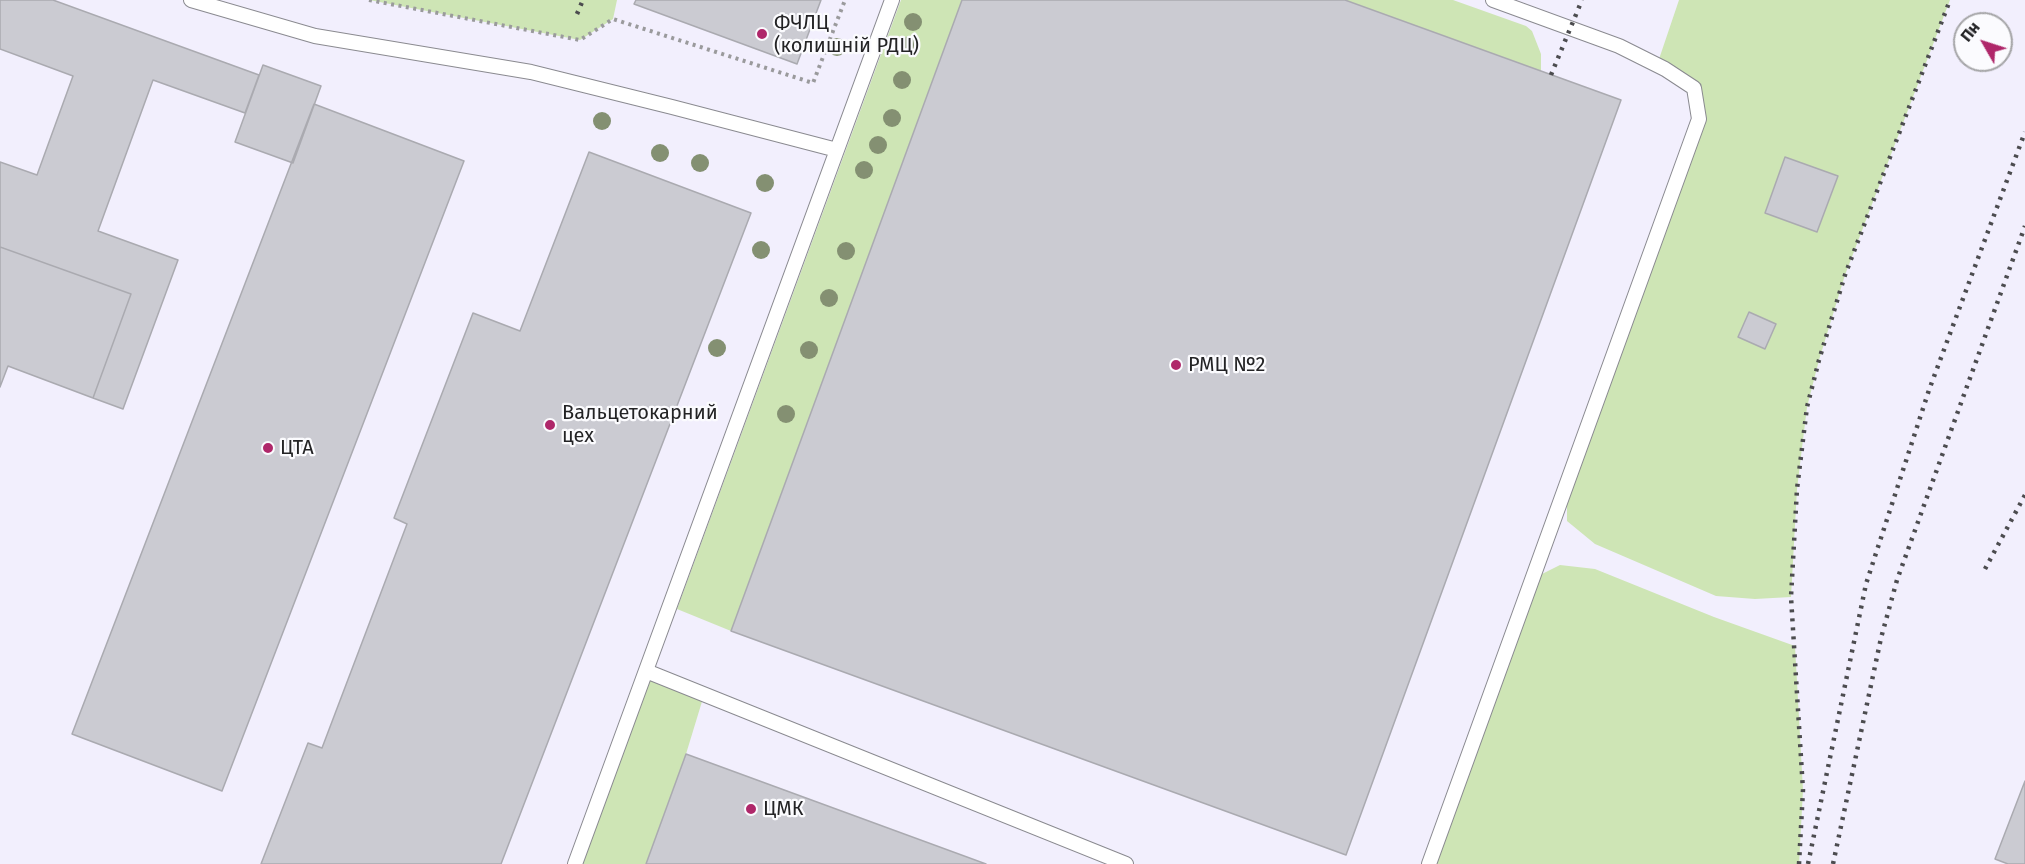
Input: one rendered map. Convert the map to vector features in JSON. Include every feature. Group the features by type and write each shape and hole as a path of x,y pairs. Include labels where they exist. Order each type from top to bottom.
{"lane":[{"path":"191,0 220,4 315,36 531,72 837,150"},
{"path":"574,864 892,0"},
{"path":"1430,864 1699,119 1695,88 1665,69 1619,46 1493,0"},
{"path":"646,671 1126,864"}],"path":[{"path":"369,0 580,40 613,19 813,83 845,0"}],"shaded area":[{"path":"0,0 2025,0 2025,864 0,864"}],"green space":[{"path":"369,0 617,0 613,19 580,40"},
{"path":"901,0 962,0 731,631 677,609"},
{"path":"1345,0 1453,0 1526,26 1532,31 1541,54 1541,71"},
{"path":"1679,0 1950,0 1845,275 1819,360 1807,407 1797,489 1791,597 1755,599 1716,596 1595,544 1567,521 1567,483 1699,119 1694,89 1657,65"},
{"path":"1560,565 1595,569 1714,617 1795,646 1803,790 1799,864 1429,864 1532,579"},
{"path":"646,671 704,695 686,754 646,864 575,864"}],"building":[{"path":"0,0 53,0 259,75 245,113 153,80 98,231 178,260 123,409 93,398 131,294 0,247 0,162 37,175 73,76 0,49"},
{"name":"ФЧЛЦ (колишній РДЦ)","path":"636,0 821,0 797,64 634,4"},
{"name":"РМЦ №2","path":"962,0 1345,0 1621,100 1346,855 731,631"},
{"path":"263,65 321,86 293,163 235,142"},
{"name":"ЦТА","path":"314,104 464,161 222,791 72,734"},
{"name":"Вальцетокарний цех","path":"589,152 751,213 501,864 261,864 308,743 322,748 407,524 394,518 473,313 520,331"},
{"path":"1785,157 1838,176 1817,232 1765,213"},
{"path":"0,247 131,294 93,398 8,366 0,387"},
{"path":"1749,312 1776,324 1765,349 1738,337"},
{"name":"ЦМК","path":"686,754 986,864 646,864"},
{"path":"2025,781 2025,864 2008,864 1995,859"}],"railway":[{"path":"577,14 583,0"},
{"path":"1551,75 1582,0"},
{"path":"1799,864 1803,790 1791,597 1797,489 1807,407 1845,275 1950,0"},
{"path":"1808,864 1866,584 1929,390 2025,132"},
{"path":"1833,864 1881,638 1897,580 2025,226"},
{"path":"1985,569 2025,495"}],"place":[{"name":"ФЧЛЦ (колишній РДЦ)","path":"762,34"},
{"name":"РМЦ №2","path":"1176,365"},
{"name":"Вальцетокарний цех","path":"550,425"},
{"name":"ЦТА","path":"268,448"},
{"name":"ЦМК","path":"751,809"}]}
